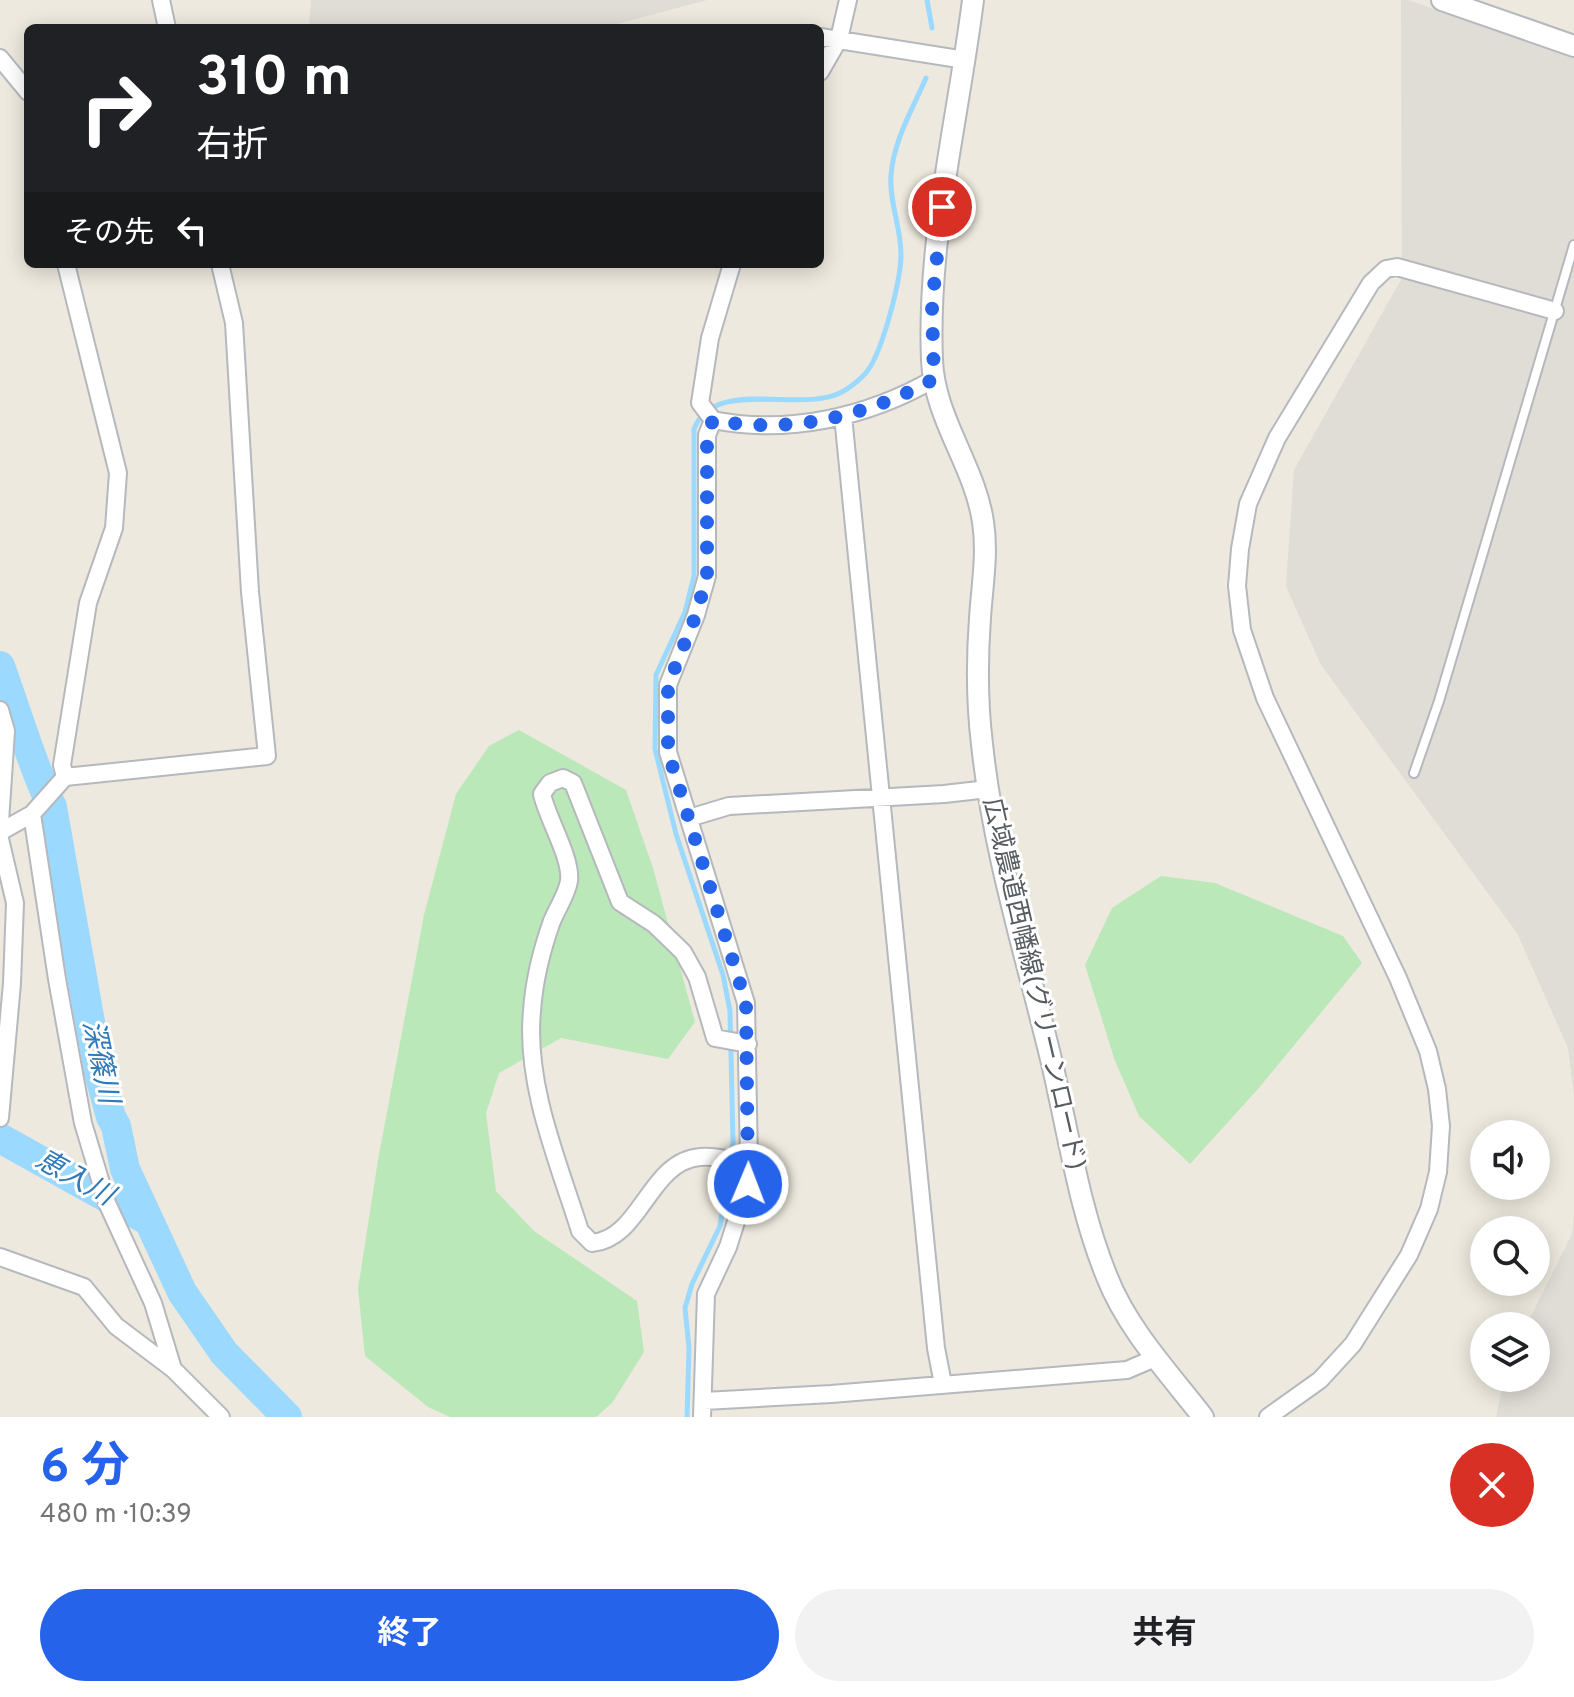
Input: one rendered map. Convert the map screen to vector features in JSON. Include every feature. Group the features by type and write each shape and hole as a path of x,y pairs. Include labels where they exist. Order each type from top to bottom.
{"street":[{"path":"161,0 166,24"},
{"path":"824,65 839,39 848,0"},
{"name":"広域農道西幡線(グリーンロード)","path":"973,0 949,145 937,252 932,306 934,379 975,490 983,521 985,563 979,689 982,742 999,858 1062,1104 1083,1206 1108,1280 1155,1358 1203,1417"},
{"path":"1442,0 1574,46"},
{"path":"824,37 965,60"},
{"path":"0,58 24,87"},
{"path":"1268,1417 1320,1380 1353,1344 1409,1255 1429,1209 1438,1172 1441,1126 1428,1051 1398,978 1265,698 1242,630 1237,586 1248,504 1277,438 1371,283 1386,269 1397,267 1555,311"},
{"path":"65,777 62,765 82,634 95,580 114,528 119,492 118,473 67,268"},
{"path":"0,832 32,814 65,777 267,756 250,592 234,323 221,268"},
{"path":"731,268 710,338 700,403 713,420 759,427 843,416 903,396 934,379"},
{"path":"843,416 935,1332 943,1384"},
{"path":"713,420 707,435 707,576 696,615 668,685 668,752 746,1003 738,1161 748,1184 728,1247 706,1294 703,1409 943,1384 1127,1370 1155,1358"},
{"path":"0,710 6,731 6,762 0,822"},
{"path":"738,1161 700,1157 675,1164 617,1233 604,1242 592,1243 580,1231 543,1113 532,1050 531,1012 538,971 551,924 569,881 567,863 542,794 550,783 563,778 573,783 620,902 654,924 683,952 697,977 715,1038 745,1043"},
{"path":"689,818 729,806 988,789"},
{"path":"32,814 83,1123 107,1203 153,1303 173,1369"},
{"path":"0,839 15,903 12,983 0,1118"},
{"path":"0,1257 84,1287 116,1326 173,1369 221,1417"}],"lane":[{"path":"1414,773 1439,701 1574,245"}],"shaded area":[{"path":"311,0 707,0 617,24 309,24"},
{"path":"1401,0 1574,57 1574,1096 1568,1048 1517,933 1321,665 1286,586 1294,470 1402,278"},
{"path":"1574,1214 1574,1417 1496,1417 1501,1392 1550,1392 1550,1312 1533,1312 1541,1296 1550,1296 1550,1278 1572,1234"}],"green space":[{"path":"519,730 626,790 653,868 695,1022 668,1059 561,1038 499,1073 486,1113 496,1191 534,1231 637,1301 644,1352 612,1403 596,1417 450,1417 428,1407 365,1356 358,1289 378,1160 424,915 456,794 489,746"},
{"path":"1161,876 1215,883 1343,936 1362,963 1258,1089 1190,1164 1139,1116 1115,1061 1085,965 1112,908"}],"waterway":[{"path":"927,0 932,28"},
{"path":"687,1417 689,1348 685,1308 692,1284 720,1226 733,1143 730,1011 723,975 676,834 655,749 656,675 685,612 694,576 694,429 704,413 719,404 738,400 823,398 850,387 871,366 889,317 900,266 900,244 891,185 895,150 926,78"},
{"name":"深篠川","path":"0,666 52,807 99,1073 116,1126 125,1169 182,1292 224,1353 287,1417"},
{"name":"恵入川","path":"0,1138 147,1220"}],"route":[{"path":"748,1184 746,1003 668,752 668,685 696,615 707,576 707,435 713,420 759,427 843,416 903,396 934,379 932,306 942,207"}]}
